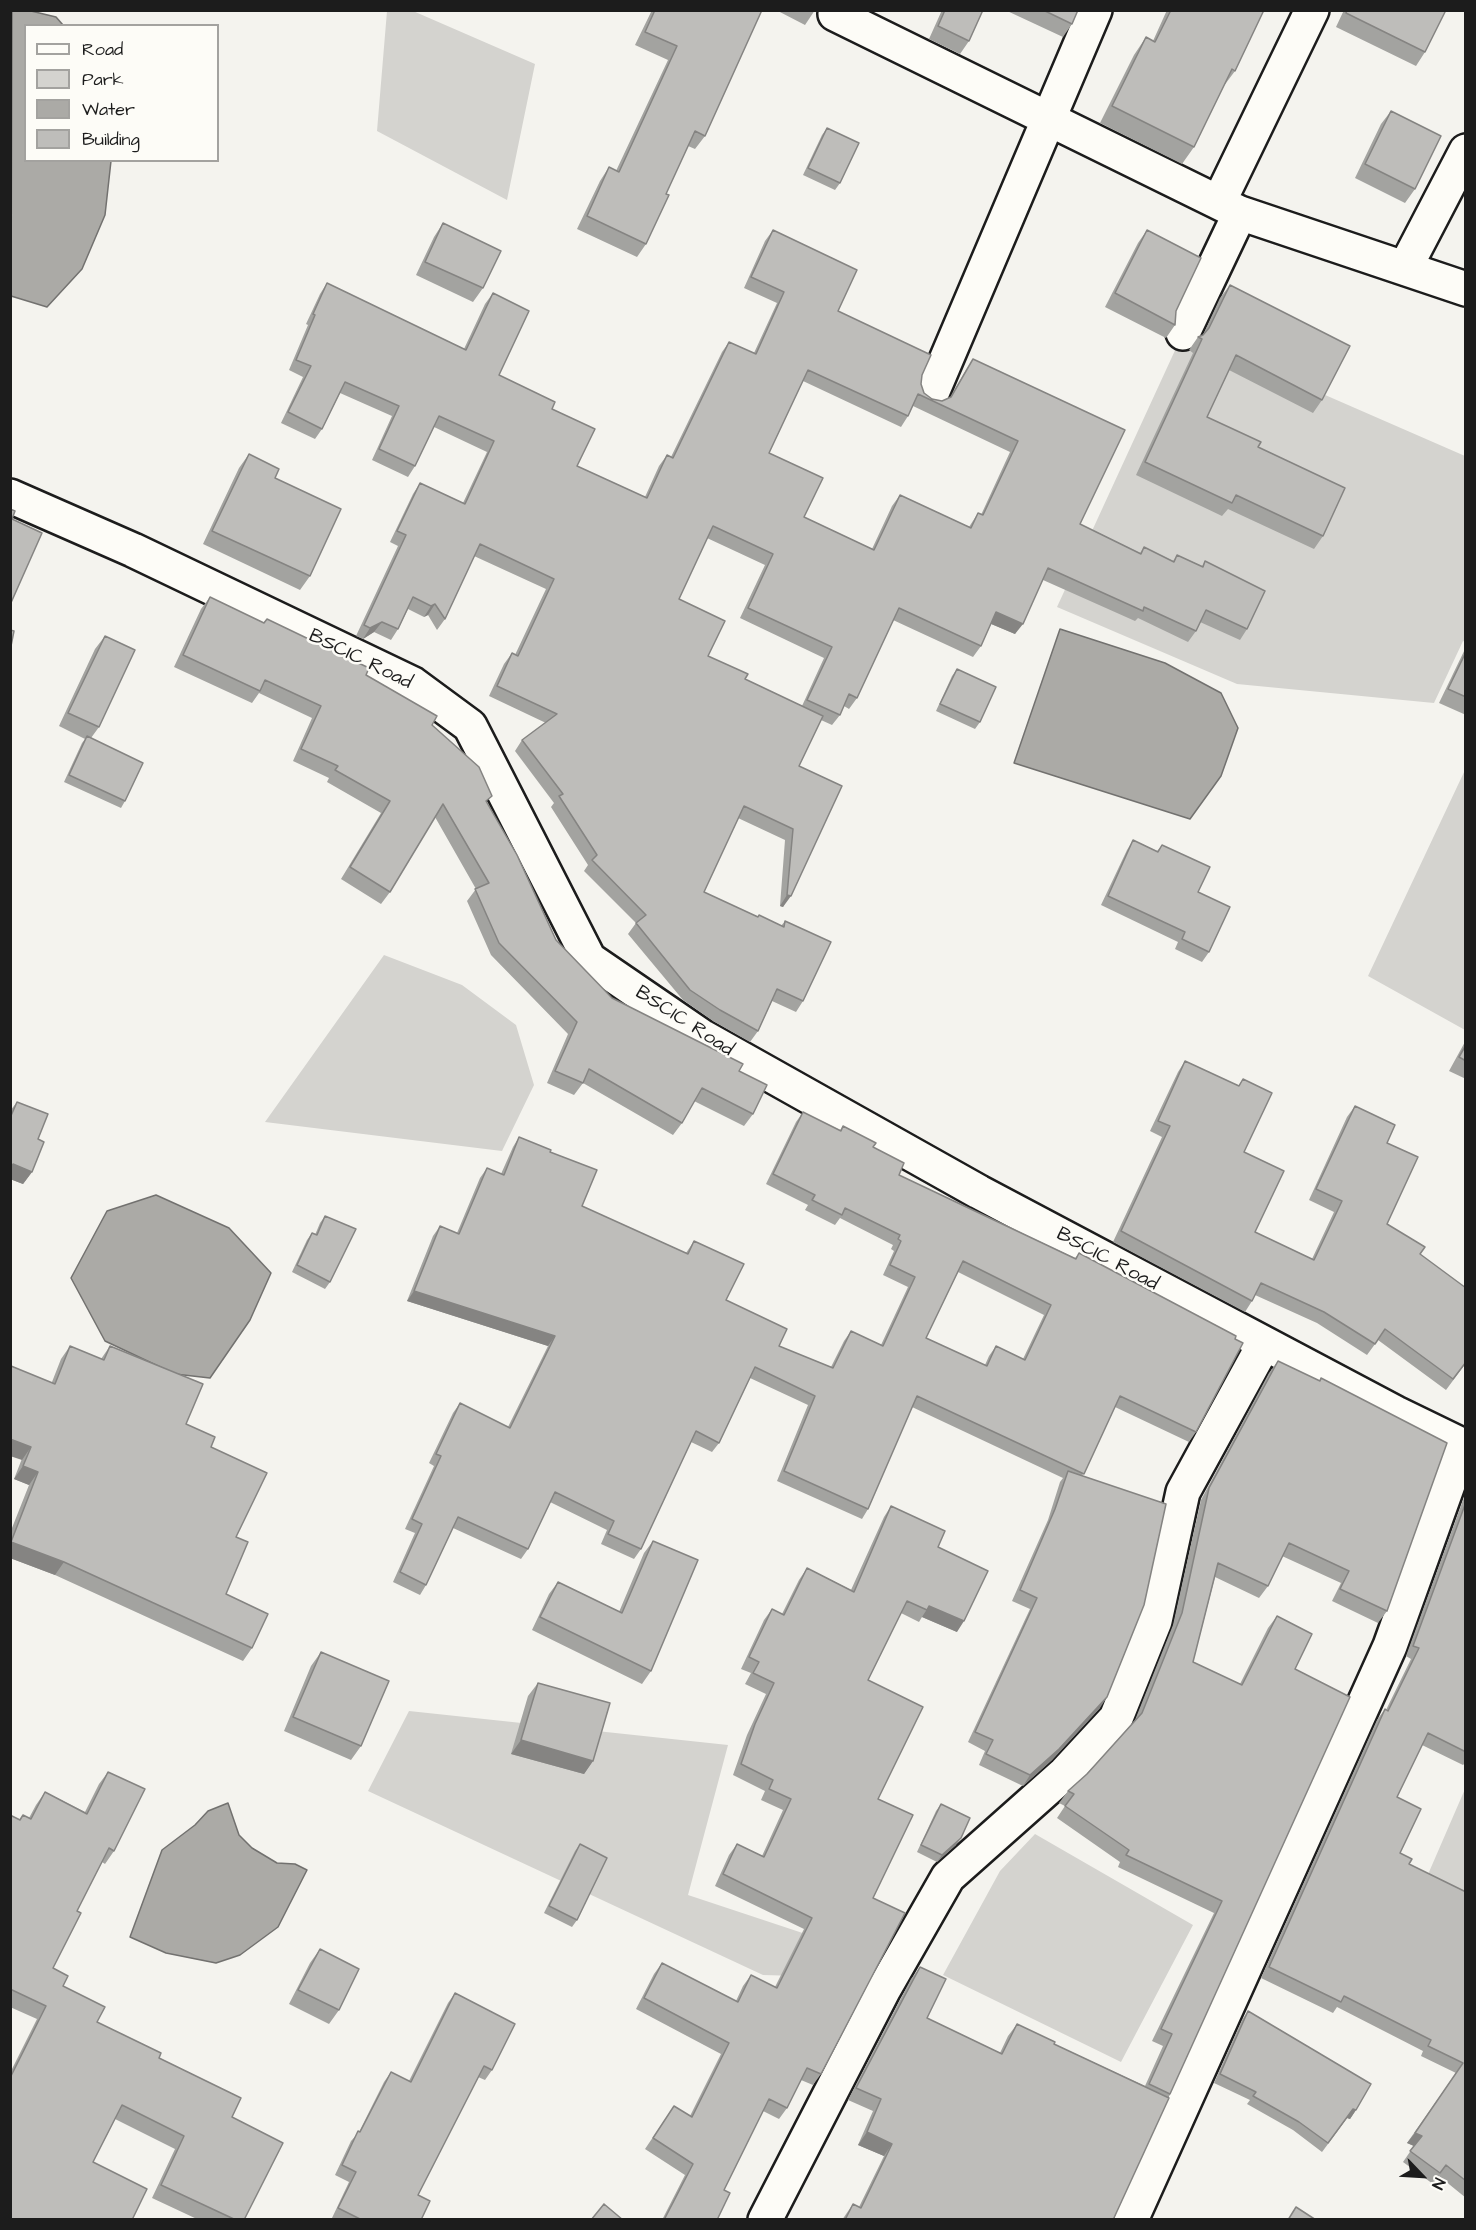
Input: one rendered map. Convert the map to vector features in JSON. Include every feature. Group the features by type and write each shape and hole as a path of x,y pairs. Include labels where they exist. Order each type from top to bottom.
{"street":[{"path":"932,393 1095,10"},
{"path":"1183,333 1230,208 1312,10"},
{"path":"835,14 880,22 1049,119 1230,208 1466,289"},
{"path":"1405,268 1466,151"},
{"name":"BSCIC Road","path":"10,496 133,550 412,684 470,726 589,959 714,1043 979,1192 1264,1344 1464,1447"},
{"path":"765,2220 884,1989 948,1877 1065,1773 1116,1718 1155,1621 1183,1492 1264,1344"},
{"path":"1131,2220 1390,1646 1464,1447"}],"green space":[{"path":"387,11 413,11 535,64 507,200 377,131"},
{"path":"1183,333 1465,456 1465,642 1463,641 1434,703 1237,684 1057,607"},
{"path":"1465,770 1465,1030 1368,976"},
{"path":"384,955 462,985 516,1025 534,1085 502,1151 265,1122"},
{"path":"409,1711 728,1745 688,1895 884,1960 871,1978 763,1975 368,1791"},
{"path":"1465,1789 1465,1895 1426,1879"},
{"path":"1035,1834 1193,1925 1121,2062 943,1975 1000,1871"}],"water":[{"path":"12,10 31,11 56,17 62,24 24,24 24,162 111,162 105,215 82,269 47,307 11,296"},
{"path":"1060,629 1165,663 1221,693 1238,728 1221,776 1190,819 1014,763"},
{"path":"156,1195 229,1228 271,1273 250,1320 210,1378 175,1374 105,1341 71,1278 107,1211"},
{"path":"228,1803 239,1835 252,1848 277,1863 295,1864 307,1870 278,1927 240,1955 216,1963 166,1953 130,1937 162,1850 195,1825 208,1811"}],"building":[{"path":"655,10 762,10 705,136 695,131 646,244 587,216 609,167 619,172 677,46 645,32"},
{"path":"945,10 983,10 969,41 938,26"},
{"path":"1043,10 1078,10 1072,24"},
{"path":"1171,10 1264,10 1235,71 1232,69 1194,147 1112,106 1146,37 1155,42"},
{"path":"1347,10 1446,10 1425,52 1346,13"},
{"path":"1391,111 1441,136 1415,189 1365,164"},
{"path":"827,128 859,143 840,183 808,168"},
{"path":"443,223 501,251 483,288 425,262"},
{"path":"773,230 857,270 838,311 931,355 922,375 921,384 924,393 932,399 942,401 951,397 973,359 1125,430 1080,524 1141,554 1144,547 1174,562 1177,555 1203,567 1205,561 1265,591 1247,629 1206,610 1196,631 1144,607 1143,611 1048,568 1023,624 996,612 981,646 899,608 857,698 849,694 840,715 807,700 832,647 748,608 773,554 713,526 679,599 725,621 708,656 748,674 745,679 823,716 799,766 842,786 791,896 787,895 793,829 744,806 704,892 758,917 759,915 784,927 785,921 831,942 803,1001 777,989 758,1031 690,990 636,923 646,915 592,860 597,855 559,796 563,794 522,740 557,714 497,686 512,653 518,656 554,579 480,544 445,619 435,604 431,606 413,597 398,629 382,622 370,628 364,625 406,535 397,531 420,483 465,504 494,441 439,416 415,466 379,449 399,406 345,382 322,429 288,412 311,366 296,360 327,283 466,350 493,293 529,311 499,375 555,402 552,409 595,429 577,466 647,498 667,455 673,458 729,342 756,354 784,292 751,277","holes":["808,370 908,416 918,394 1018,441 983,515 978,513 971,528 900,495 874,550 804,517 823,478 769,453"]},
{"path":"1147,230 1201,258 1176,311 1175,325 1115,293"},
{"path":"1230,285 1350,346 1322,400 1236,355 1207,417 1261,442 1258,447 1345,488 1323,536 1236,495 1232,503 1145,462 1202,339 1198,337 1209,328"},
{"path":"249,454 279,469 275,478 341,509 310,576 212,531"},
{"path":"10,509 15,511 12,519 42,533 10,605"},
{"path":"210,597 264,623 267,619 369,668 366,675 437,716 432,725 479,767 492,796 486,801 517,855 556,940 612,998 743,1064 739,1071 767,1085 753,1114 702,1088 682,1123 589,1069 583,1083 555,1071 577,1022 499,943 475,889 489,883 443,804 390,892 350,867 390,801 335,770 338,766 301,749 321,706 265,680 260,691 183,655"},
{"path":"10,630 14,631 10,651"},
{"path":"105,636 135,650 99,727 68,713"},
{"path":"1466,652 1466,697 1448,689"},
{"path":"957,669 996,687 980,722 940,704"},
{"path":"87,736 143,763 125,801 69,775"},
{"path":"1133,840 1158,852 1162,845 1210,867 1198,892 1230,907 1209,952 1182,939 1185,932 1108,896"},
{"path":"1466,1045 1466,1061 1459,1057"},
{"path":"1185,1061 1239,1086 1243,1079 1272,1093 1244,1152 1284,1171 1255,1232 1314,1260 1342,1201 1316,1189 1355,1106 1395,1125 1387,1143 1418,1157 1387,1224 1425,1247 1420,1254 1466,1288 1466,1362 1453,1379 1385,1329 1375,1344 1324,1312 1261,1283 1252,1301 1121,1231 1170,1126 1158,1121"},
{"path":"17,1102 48,1114 38,1139 44,1142 32,1172 13,1164 10,1170 10,1118"},
{"path":"803,1112 841,1131 843,1126 876,1143 873,1147 904,1163 899,1175 1076,1259 1079,1253 1236,1336 1235,1339 1243,1343 1196,1432 1120,1396 1084,1474 917,1396 868,1509 784,1471 815,1396 755,1367 719,1443 696,1431 641,1549 608,1534 614,1521 555,1492 528,1549 458,1517 426,1585 400,1572 422,1524 412,1519 441,1456 436,1454 460,1403 510,1428 555,1336 414,1291 440,1226 459,1234 487,1168 504,1175 519,1137 597,1170 582,1206 688,1254 694,1241 744,1264 726,1300 787,1329 779,1346 833,1368 851,1331 883,1346 915,1277 890,1265 901,1241 898,1239 900,1235 845,1208 842,1215 812,1200 815,1195 773,1174","holes":["963,1261 1051,1305 1025,1360 996,1346 987,1366 926,1338"]},
{"path":"325,1216 356,1229 330,1282 297,1265 312,1233 317,1235"},
{"path":"70,1346 104,1360 110,1346 203,1384 186,1424 215,1437 211,1447 267,1473 236,1537 248,1542 226,1594 268,1614 252,1648 64,1562 11,1542 38,1472 23,1466 31,1447 10,1439 10,1368 11,1366 55,1384"},
{"path":"1278,1361 1320,1381 1321,1378 1447,1443 1387,1611 1340,1589 1349,1571 1289,1543 1268,1586 1218,1563 1193,1662 1242,1685 1277,1616 1312,1634 1295,1669 1350,1697 1170,2094 1149,2084 1172,2034 1161,2029 1222,1901 1126,1855 1129,1850 1065,1806 1074,1794 1068,1791 1087,1774 1142,1713 1182,1613 1209,1488"},
{"path":"1068,1471 1166,1504 1144,1605 1107,1697 1059,1749 1030,1775 986,1754 993,1740 975,1732 1037,1598 1020,1590 1055,1509"},
{"path":"1466,1502 1466,1752 1428,1733 1397,1797 1421,1809 1400,1853 1412,1859 1409,1864 1466,1892 1466,2181 1446,2165 1440,2173 1410,2151 1422,2136 1415,2133 1463,2063 1428,2046 1431,2040 1344,1996 1341,2002 1269,1967 1385,1709 1388,1711 1419,1648 1413,1646"},
{"path":"891,1506 945,1531 938,1547 988,1571 964,1621 929,1606 927,1610 907,1601 868,1680 923,1707 878,1799 913,1815 873,1898 905,1913 821,2074 807,2068 787,2108 769,2099 724,2190 730,2193 717,2220 664,2220 693,2164 653,2138 674,2106 692,2117 729,2043 644,1998 662,1963 738,2002 751,1975 777,1988 812,1918 723,1874 737,1844 764,1857 791,1799 769,1789 773,1780 741,1764 755,1724 774,1683 753,1673 759,1662 749,1657 772,1609 784,1615 807,1568 854,1592"},
{"path":"653,1541 698,1560 651,1671 540,1617 558,1582 622,1613"},
{"path":"321,1652 389,1681 361,1746 293,1717"},
{"path":"538,1683 610,1703 593,1761 521,1740"},
{"path":"108,1772 145,1789 114,1851 109,1848 77,1911 81,1913 53,1968 68,1976 63,1986 105,2007 97,2022 161,2053 159,2058 241,2098 232,2117 283,2143 244,2220 236,2220 161,2185 184,2136 122,2105 93,2162 147,2189 132,2220 10,2220 10,2078 46,2006 10,1989 10,1815 20,1820 23,1815 31,1819 45,1792 87,1814"},
{"path":"941,1804 970,1818 961,1838 942,1855 921,1845"},
{"path":"580,1844 607,1858 577,1920 549,1906"},
{"path":"320,1949 359,1969 339,2010 298,1990"},
{"path":"920,1967 946,1979 927,2018 1002,2054 1017,2024 1169,2098 1113,2220 845,2220 853,2204 861,2208 892,2144 867,2132 881,2099 856,2088"},
{"path":"455,1993 515,2024 492,2070 484,2066 418,2195 430,2201 421,2220 362,2220 338,2208 356,2172 342,2165 391,2072 411,2082"},
{"path":"1248,2011 1371,2084 1356,2110 1353,2109 1328,2143 1299,2122 1253,2096 1256,2092 1220,2074"},
{"path":"604,2204 623,2220 591,2220"},
{"path":"1296,2207 1316,2220 1288,2220"}]}
